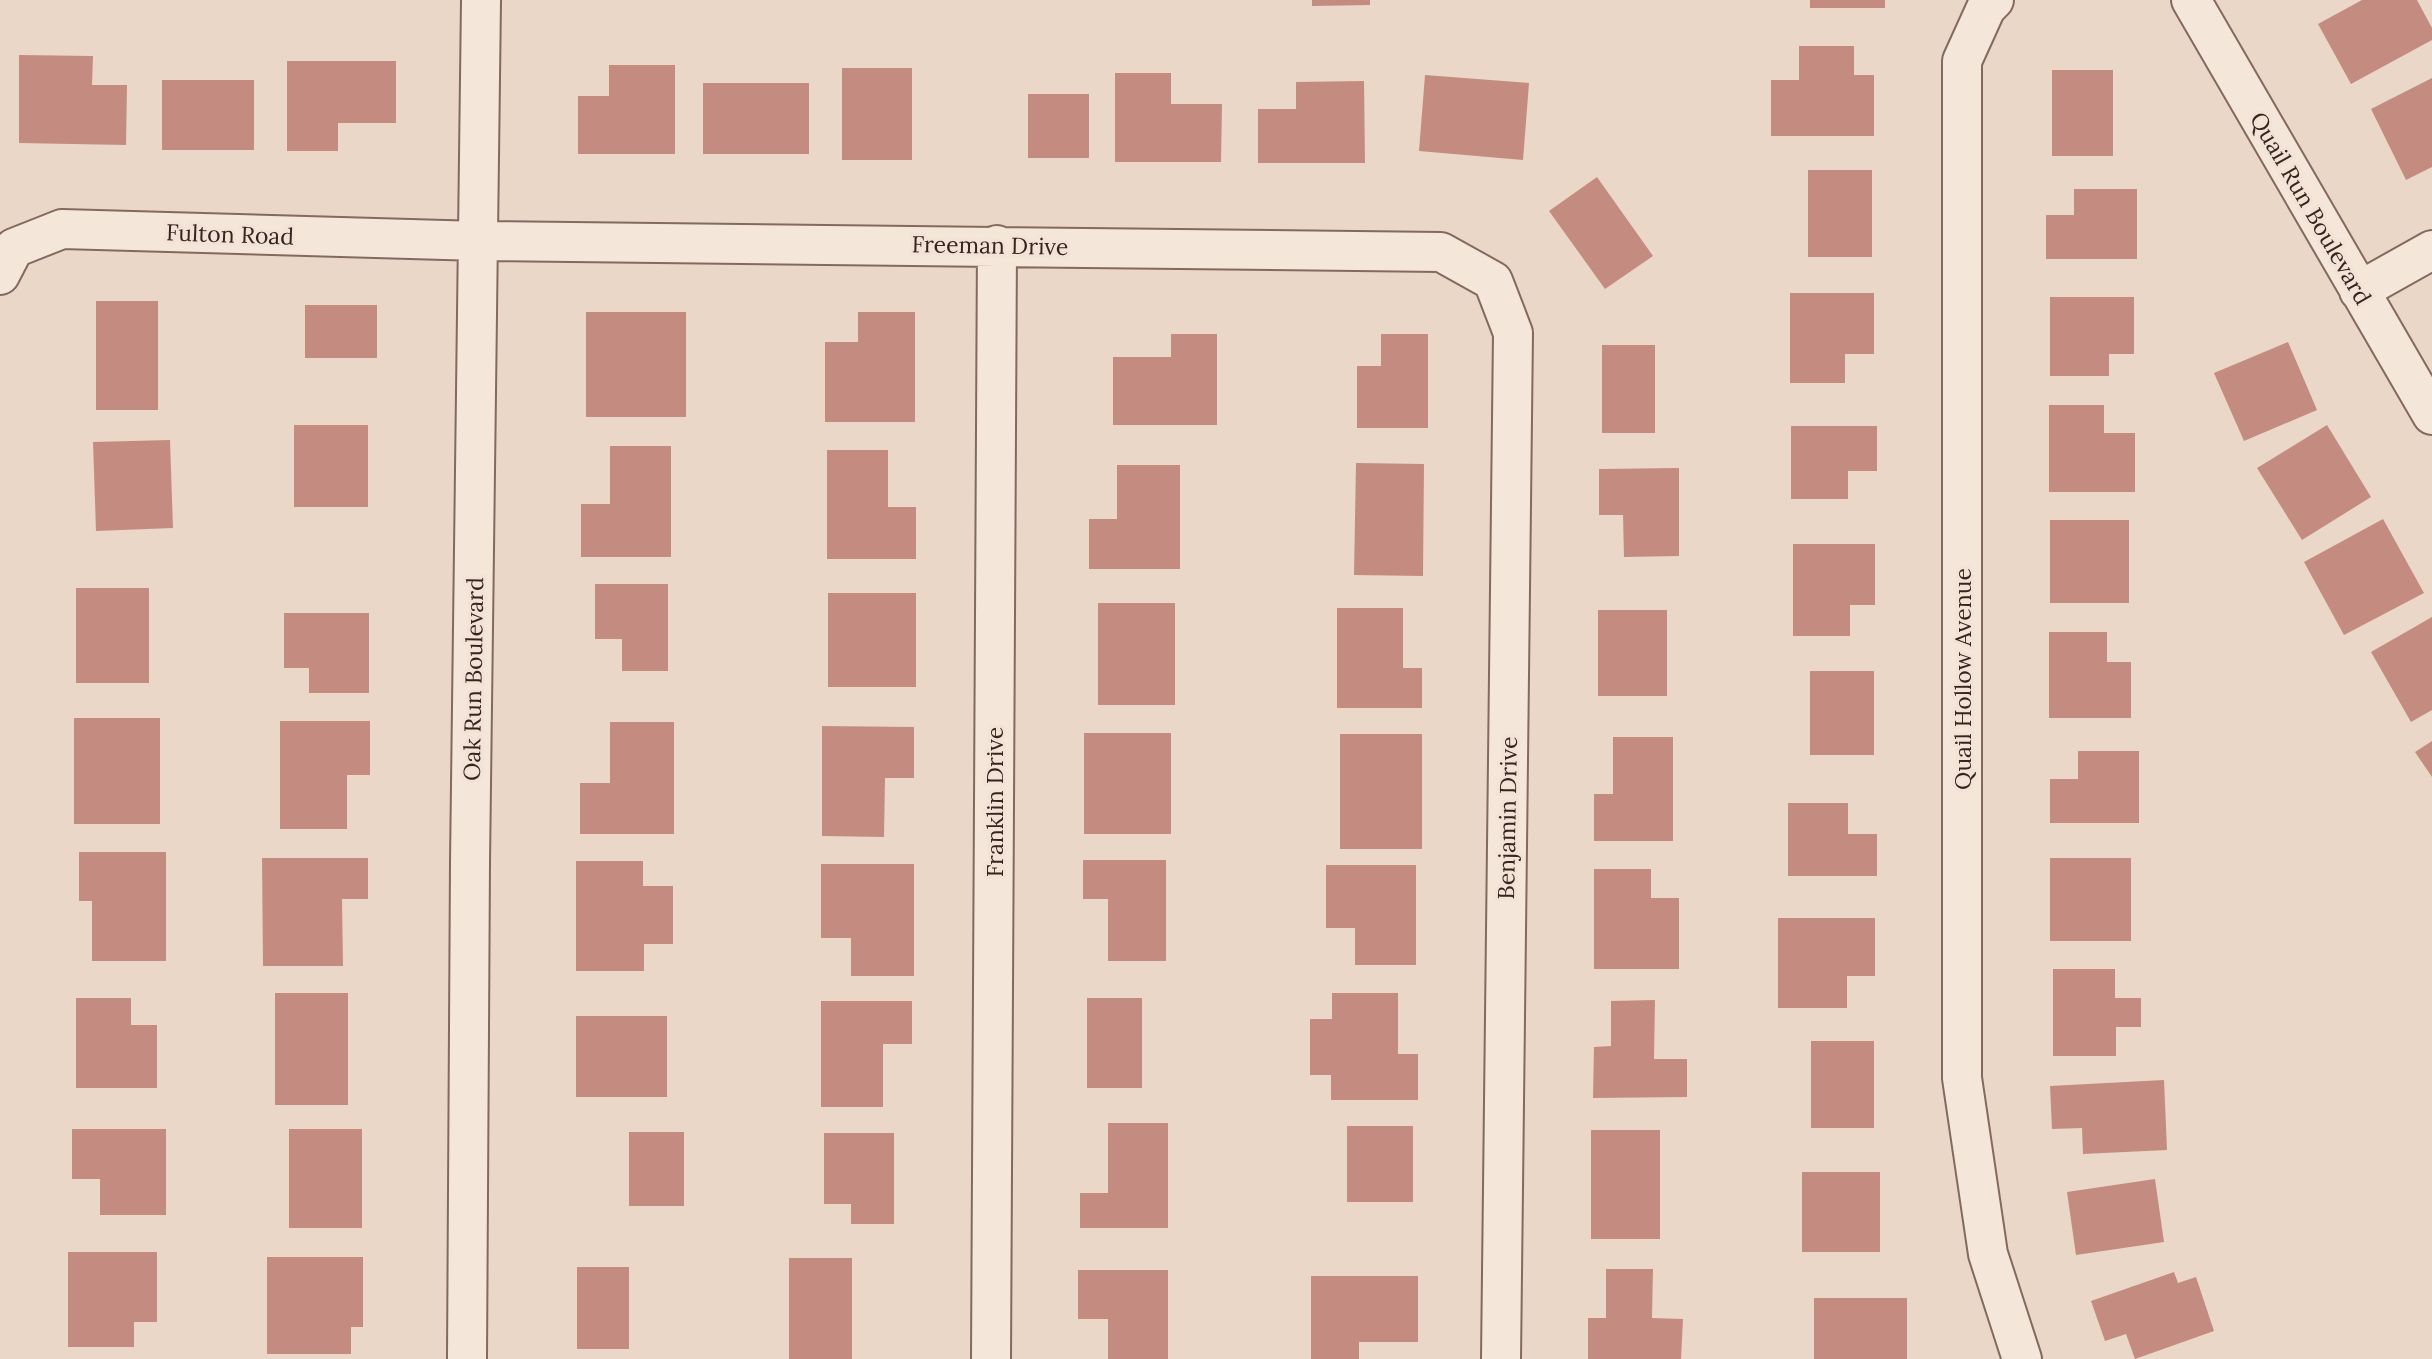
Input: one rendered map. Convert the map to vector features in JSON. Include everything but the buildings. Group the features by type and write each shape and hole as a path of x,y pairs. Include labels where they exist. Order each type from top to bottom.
{"street":[{"name":"Oak Run Boulevard","path":"467,1359 470,863 481,0"},
{"name":"Quail Hollow Avenue","path":"1994,0 1986,8 1962,61 1962,1078 1987,1254 2022,1359"},
{"name":"Quail Run Boulevard","path":"2191,0 2432,415"},
{"name":"Fulton Road","path":"0,275 14,248 62,229 480,241"},
{"name":"Freeman Drive","path":"480,241 1441,252 1493,281"},
{"name":"Franklin Drive","path":"990,1359 997,245"},
{"path":"2360,291 2432,250"},
{"name":"Benjamin Drive","path":"1493,281 1513,333 1501,1359"}]}
